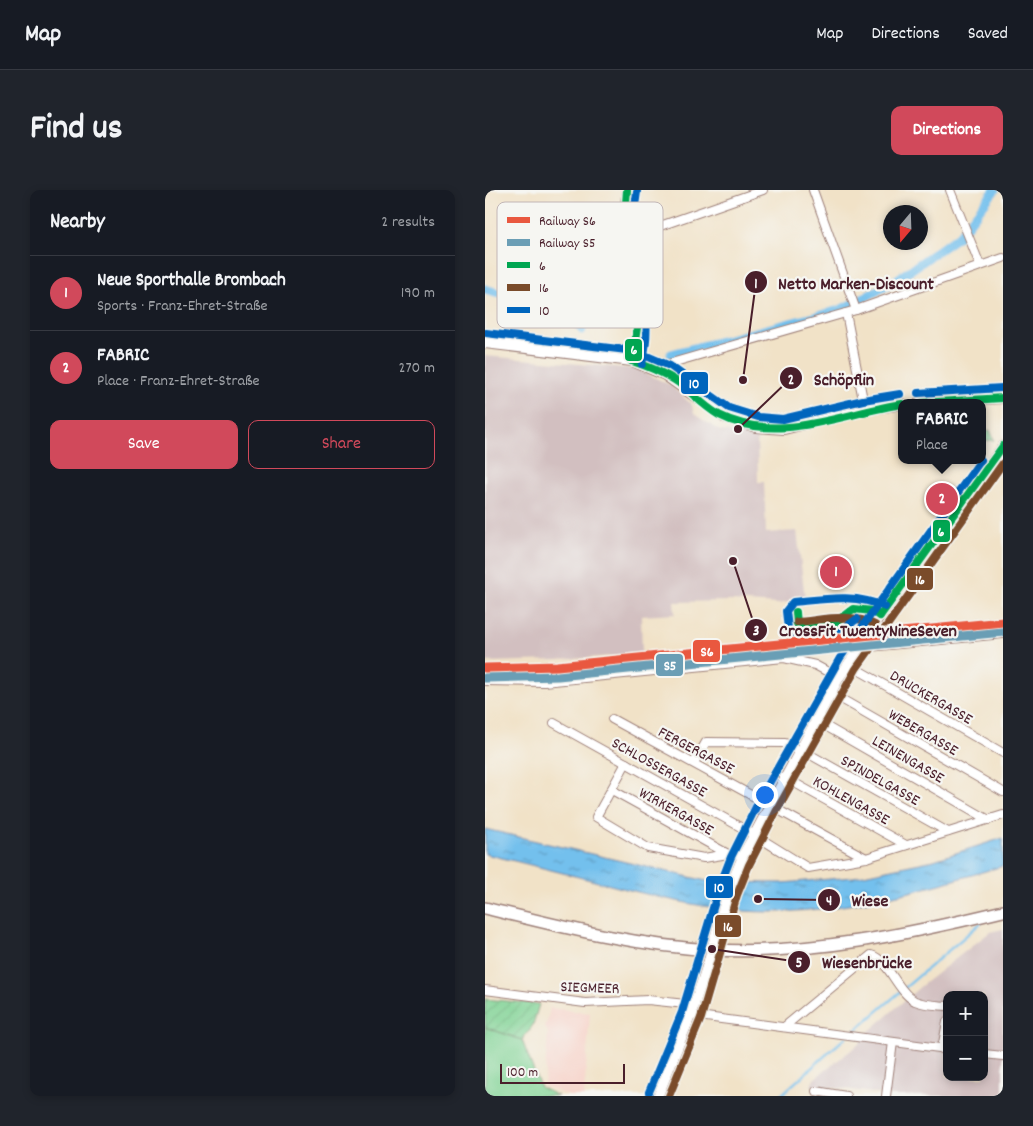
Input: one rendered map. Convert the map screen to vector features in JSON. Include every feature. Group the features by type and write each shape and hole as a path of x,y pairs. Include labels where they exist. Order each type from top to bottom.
{"main road":[{"path":"485,343 632,361 654,368 723,417 756,427 784,429 865,410 898,405"},
{"path":"986,399 1003,398"},
{"path":"485,908 631,940 712,950 807,947 934,927 1003,910"}],"street":[{"path":"663,225 763,190"},
{"path":"813,190 854,306"},
{"path":"951,190 980,265"},
{"path":"654,368 846,313 854,306 1003,258"},
{"path":"846,313 865,410"},
{"path":"632,361 636,348 638,328"},
{"path":"659,1096 695,1005 741,858 755,835 769,803 848,664 1003,446"},
{"path":"862,643 869,646 1003,634"},
{"path":"485,681 544,682 783,658 815,665 839,678"},
{"name":"DRUCKERGASSE","path":"848,664 1003,753"},
{"name":"WEBERGASSE","path":"831,693 1003,792"},
{"name":"FERGERGASSE","path":"612,719 769,803 866,858"},
{"name":"LEINENGASSE","path":"815,720 989,820"},
{"name":"SCHLOSSERGASSE","path":"554,723 755,835 808,868 866,858"},
{"name":"SPINDELGASSE","path":"694,762 706,742 785,743 948,832"},
{"path":"626,763 596,817 648,848 704,858 728,854 741,858"},
{"name":"KOHLENGASSE","path":"784,777 906,845"},
{"name":"WIRKERGASSE","path":"612,790 728,854"},
{"path":"866,858 1003,816"},
{"path":"784,1027 871,955 879,958 905,993 916,1001 943,1005"},
{"name":"SIEGMEER","path":"485,990 585,1003 648,1000 695,1005"},
{"path":"691,1015 943,1049"},
{"path":"886,1096 893,1042"},
{"path":"988,1054 1003,1056"},
{"path":"816,1091 845,1096"}],"shaded area":[{"path":"485,356 637,369 670,385 692,405 694,414 720,431 757,435 758,482 764,482 766,533 797,531 805,599 778,604 731,601 674,602 675,614 641,616 642,654 558,660 485,662"},
{"path":"1003,929 1003,1096 894,1096 811,1086 814,1079 859,1044 866,1034 921,986 990,932"},
{"path":"550,1008 590,1013 584,1096 569,1096 544,1086 548,1033 544,1025 547,1022"}],"green space":[{"path":"986,430 990,430 994,440 986,441"},
{"path":"485,999 539,1004 533,1025 522,1040 485,1027"},
{"path":"485,1027 522,1040 540,1087 558,1096 485,1096"}],"water":[{"path":"485,829 711,882 782,883 854,877 934,860 1003,838 1003,866 888,897 831,908 770,912 730,910 672,900 485,854"}],"waterway":[{"path":"671,354 840,310 892,283 959,236 995,190"},
{"path":"485,289 497,292"},
{"path":"851,1034 983,921"},
{"path":"780,1096 846,1037"}],"rail line":[{"name":"S6","path":"485,668 557,666 1003,622"},
{"name":"S5","path":"485,678 558,676 1003,632"}],"transit line":[{"name":"6","path":"626,202 627,190"},
{"name":"10","path":"636,202 637,192"},
{"name":"6","path":"632,361 637,328"},
{"name":"10","path":"642,364 647,328"},
{"name":"10","path":"486,333 635,351 670,366 729,408 758,417 783,419 863,400 900,394"},
{"name":"6","path":"632,361 652,368 671,378 719,415 741,424 787,427 810,424 898,405"},
{"name":"10","path":"918,393 1002,388"},
{"name":"6","path":"986,399 1003,398"},
{"name":"6","path":"880,616 1003,446"},
{"name":"16","path":"669,1096 701,1018 737,895 749,865 778,808 856,669 1003,463"},
{"name":"10","path":"649,1092 682,1012 719,888 731,857 760,799 840,658 978,464"},
{"name":"10","path":"857,619 833,636 801,639 788,629 786,611 793,602 840,598 863,600 885,607"},
{"name":"6","path":"796,612 797,624 802,629 829,627 853,609 873,611 880,616"},
{"name":"16","path":"797,622 847,618 866,621 875,625"}],"place":[{"name":"Netto Marken-Discount","path":"743,380"},
{"name":"Schöpflin","path":"738,429"},
{"name":"FABRIC","path":"942,499"},
{"name":"CrossFit TwentyNineSeven","path":"733,561"},
{"name":"Neue Sporthalle Brombach","path":"836,572"},
{"name":"Wiese","path":"758,899"},
{"name":"Wiesenbrücke","path":"712,949"}]}
